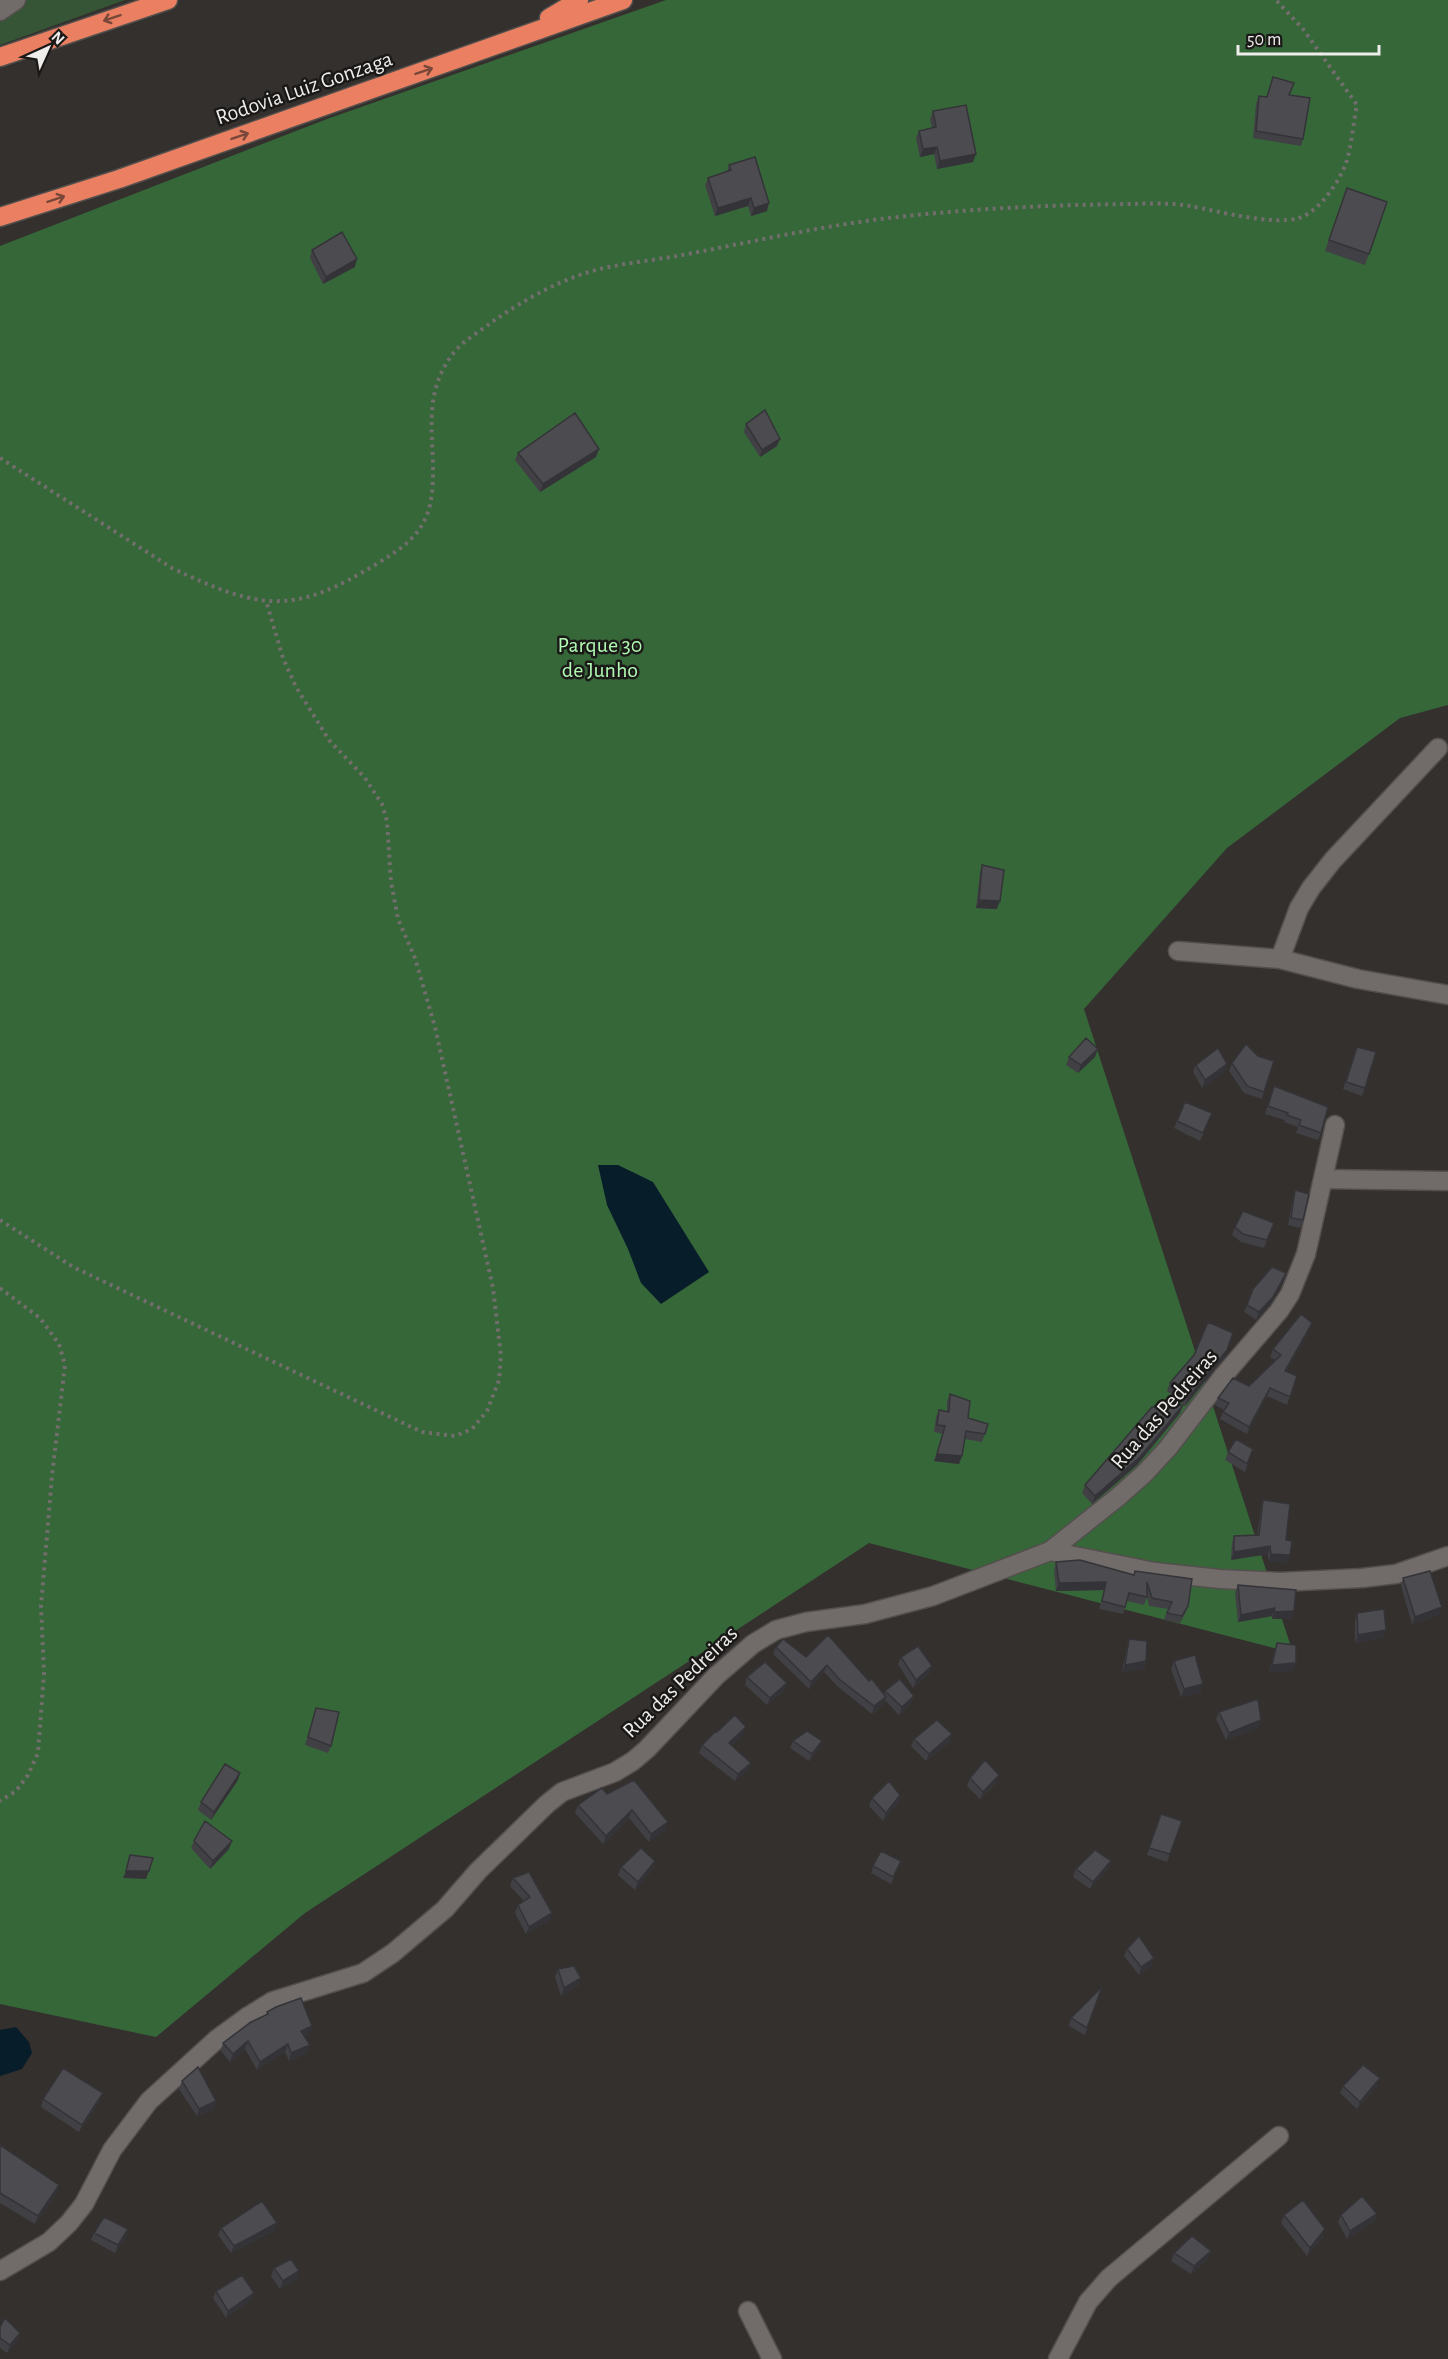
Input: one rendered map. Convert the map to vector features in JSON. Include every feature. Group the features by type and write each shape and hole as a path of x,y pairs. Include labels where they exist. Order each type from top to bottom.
{"highway":[{"path":"0,57 168,0"},
{"path":"517,38 579,0"},
{"name":"Rodovia Luiz Gonzaga","path":"0,217 119,178 623,0"}],"street":[{"path":"0,11 16,0"},
{"path":"1280,959 1299,908 1311,888 1333,860 1438,748"},
{"path":"1178,951 1280,959 1358,979 1448,995"},
{"name":"Rua das Pedreiras","path":"0,2271 49,2242 69,2223 84,2204 112,2150 143,2108 217,2039 273,2001 363,1973 393,1953 445,1909 478,1871 548,1804 562,1792 615,1772 633,1761 716,1676 753,1644 776,1630 806,1622 865,1614 933,1596 1050,1551 1145,1473 1279,1311 1296,1280 1306,1254 1335,1125"},
{"path":"1323,1179 1448,1181"},
{"path":"1050,1551 1155,1572 1280,1582 1396,1574 1448,1557"},
{"path":"1058,2359 1088,2302 1109,2278 1278,2136"},
{"path":"748,2311 772,2359"}],"path":[{"path":"0,458 172,568 227,592 266,601 293,602 317,596 338,587 392,555 420,531 430,508 434,479 430,426 434,392 453,353 472,336 513,307 563,282 601,269 803,232 876,220 989,209 1135,203 1187,206 1225,214 1285,219 1297,219 1312,212 1324,199 1345,164 1357,105 1303,29 1276,0"},
{"path":"0,1220 74,1267 422,1432 455,1436 472,1429 487,1411 499,1380 501,1356 493,1288 435,1027 415,958 398,919 391,882 387,821 365,778 329,740 296,687 283,658 266,601"},
{"path":"0,1288 40,1318 59,1344 65,1365 52,1476 41,1606 44,1673 38,1753 28,1775 16,1791 0,1801"}],"green space":[{"path":"25,0 125,0 0,45 0,17"},
{"name":"Parque 30 de Junho","path":"666,0 1448,0 1448,705 1400,718 1227,848 1084,1009 1293,1653 869,1543 305,1913 156,2037 0,2004 0,246 327,119"}],"water":[{"path":"598,1165 618,1165 653,1182 709,1272 661,1304 641,1283 607,1205"},
{"path":"16,2027 29,2042 32,2053 22,2069 0,2076 0,2030"}],"building":[{"path":"1273,77 1294,83 1289,95 1310,98 1303,139 1256,131 1259,96 1267,97"},
{"path":"966,105 976,154 940,161 937,147 923,149 919,131 936,127 933,111"},
{"path":"755,157 769,203 754,208 751,198 718,208 708,178 731,170 729,165"},
{"path":"1347,188 1387,202 1369,254 1329,240"},
{"path":"342,232 357,259 326,277 312,250"},
{"path":"765,410 780,439 762,450 746,424"},
{"path":"575,413 599,449 543,484 518,453"},
{"path":"982,865 1004,870 1000,901 979,900"},
{"path":"1086,1038 1098,1049 1081,1065 1069,1057"},
{"path":"1246,1044 1258,1056 1274,1061 1264,1092 1247,1086 1232,1063"},
{"path":"1357,1047 1376,1052 1365,1088 1346,1082"},
{"path":"1218,1048 1227,1064 1205,1080 1196,1065"},
{"path":"1274,1086 1328,1107 1321,1133 1299,1125 1301,1120 1268,1106"},
{"path":"1185,1102 1212,1113 1203,1133 1177,1121"},
{"path":"1295,1190 1309,1194 1303,1220 1291,1218"},
{"path":"1243,1211 1274,1223 1267,1240 1243,1234 1235,1227"},
{"path":"1272,1267 1286,1273 1273,1297 1259,1312 1247,1305 1253,1289"},
{"path":"1301,1314 1312,1323 1285,1371 1297,1376 1290,1397 1270,1388 1249,1427 1223,1412 1229,1403 1218,1398 1233,1378 1249,1386 1281,1355 1273,1349"},
{"path":"1208,1322 1233,1333 1227,1350 1188,1398 1170,1383 1194,1355"},
{"path":"950,1394 970,1401 968,1418 988,1424 985,1434 966,1431 962,1456 937,1454 945,1426 937,1425 939,1410 949,1412"},
{"path":"1183,1405 1140,1457 1095,1496 1085,1485 1152,1407"},
{"path":"1236,1439 1253,1449 1247,1464 1228,1452"},
{"path":"1263,1500 1290,1504 1286,1540 1292,1541 1290,1555 1271,1554 1270,1546 1234,1552 1234,1536 1259,1535"},
{"path":"1080,1560 1134,1575 1135,1571 1192,1579 1188,1606 1182,1616 1167,1613 1172,1602 1152,1598 1147,1582 1147,1597 1129,1593 1125,1607 1102,1601 1106,1582 1059,1583 1056,1562"},
{"path":"1430,1571 1442,1607 1415,1617 1403,1578"},
{"path":"1238,1585 1296,1590 1294,1611 1274,1612 1275,1608 1241,1615"},
{"path":"1384,1609 1386,1630 1358,1635 1357,1613"},
{"path":"828,1635 869,1681 872,1679 886,1697 874,1706 839,1679 827,1665 811,1682 776,1647 783,1639 806,1657"},
{"path":"1129,1639 1147,1641 1146,1661 1125,1665"},
{"path":"1277,1643 1296,1645 1296,1663 1272,1665"},
{"path":"918,1646 932,1666 916,1680 901,1657"},
{"path":"1195,1655 1203,1684 1184,1689 1174,1661"},
{"path":"765,1662 787,1683 770,1698 747,1677"},
{"path":"900,1679 914,1696 902,1707 885,1691"},
{"path":"1258,1699 1261,1720 1229,1733 1219,1712"},
{"path":"316,1708 339,1712 331,1746 308,1737"},
{"path":"735,1715 746,1727 729,1743 751,1763 738,1774 702,1745"},
{"path":"937,1720 952,1734 929,1754 914,1739"},
{"path":"807,1731 822,1741 812,1754 793,1741"},
{"path":"985,1760 999,1775 983,1792 970,1778"},
{"path":"225,1764 240,1773 214,1812 201,1802"},
{"path":"634,1780 668,1822 651,1834 632,1810 606,1836 578,1805 602,1788 607,1794"},
{"path":"889,1781 900,1795 886,1813 872,1798"},
{"path":"1161,1814 1182,1821 1170,1854 1149,1848"},
{"path":"205,1821 232,1841 213,1861 194,1841"},
{"path":"641,1848 655,1861 638,1882 621,1867"},
{"path":"1095,1850 1111,1861 1093,1882 1076,1869"},
{"path":"881,1851 901,1861 893,1877 873,1866"},
{"path":"130,1855 153,1858 149,1871 126,1871"},
{"path":"529,1872 552,1913 529,1927 518,1905 530,1897 513,1878"},
{"path":"1139,1936 1154,1958 1141,1967 1127,1949"},
{"path":"574,1966 581,1978 564,1988 558,1969"},
{"path":"1102,1987 1087,2028 1071,2018"},
{"path":"301,1998 312,2026 301,2031 310,2045 291,2053 288,2044 260,2062 248,2041 233,2054 223,2043 251,2022 268,2014 267,2012"},
{"path":"1363,2065 1380,2078 1360,2102 1343,2086"},
{"path":"198,2067 216,2101 199,2109 182,2081"},
{"path":"63,2068 103,2093 82,2125 43,2099"},
{"path":"0,2145 59,2185 38,2216 0,2193"},
{"path":"1362,2196 1377,2214 1350,2231 1341,2215"},
{"path":"1303,2200 1325,2229 1310,2248 1284,2215"},
{"path":"262,2201 277,2223 234,2246 221,2228"},
{"path":"104,2217 128,2229 118,2245 94,2233"},
{"path":"1192,2236 1211,2251 1194,2266 1174,2253"},
{"path":"291,2259 299,2271 283,2281 274,2268"},
{"path":"242,2275 254,2293 228,2311 216,2291"},
{"path":"5,2318 20,2333 10,2345 0,2338 0,2327"}]}
